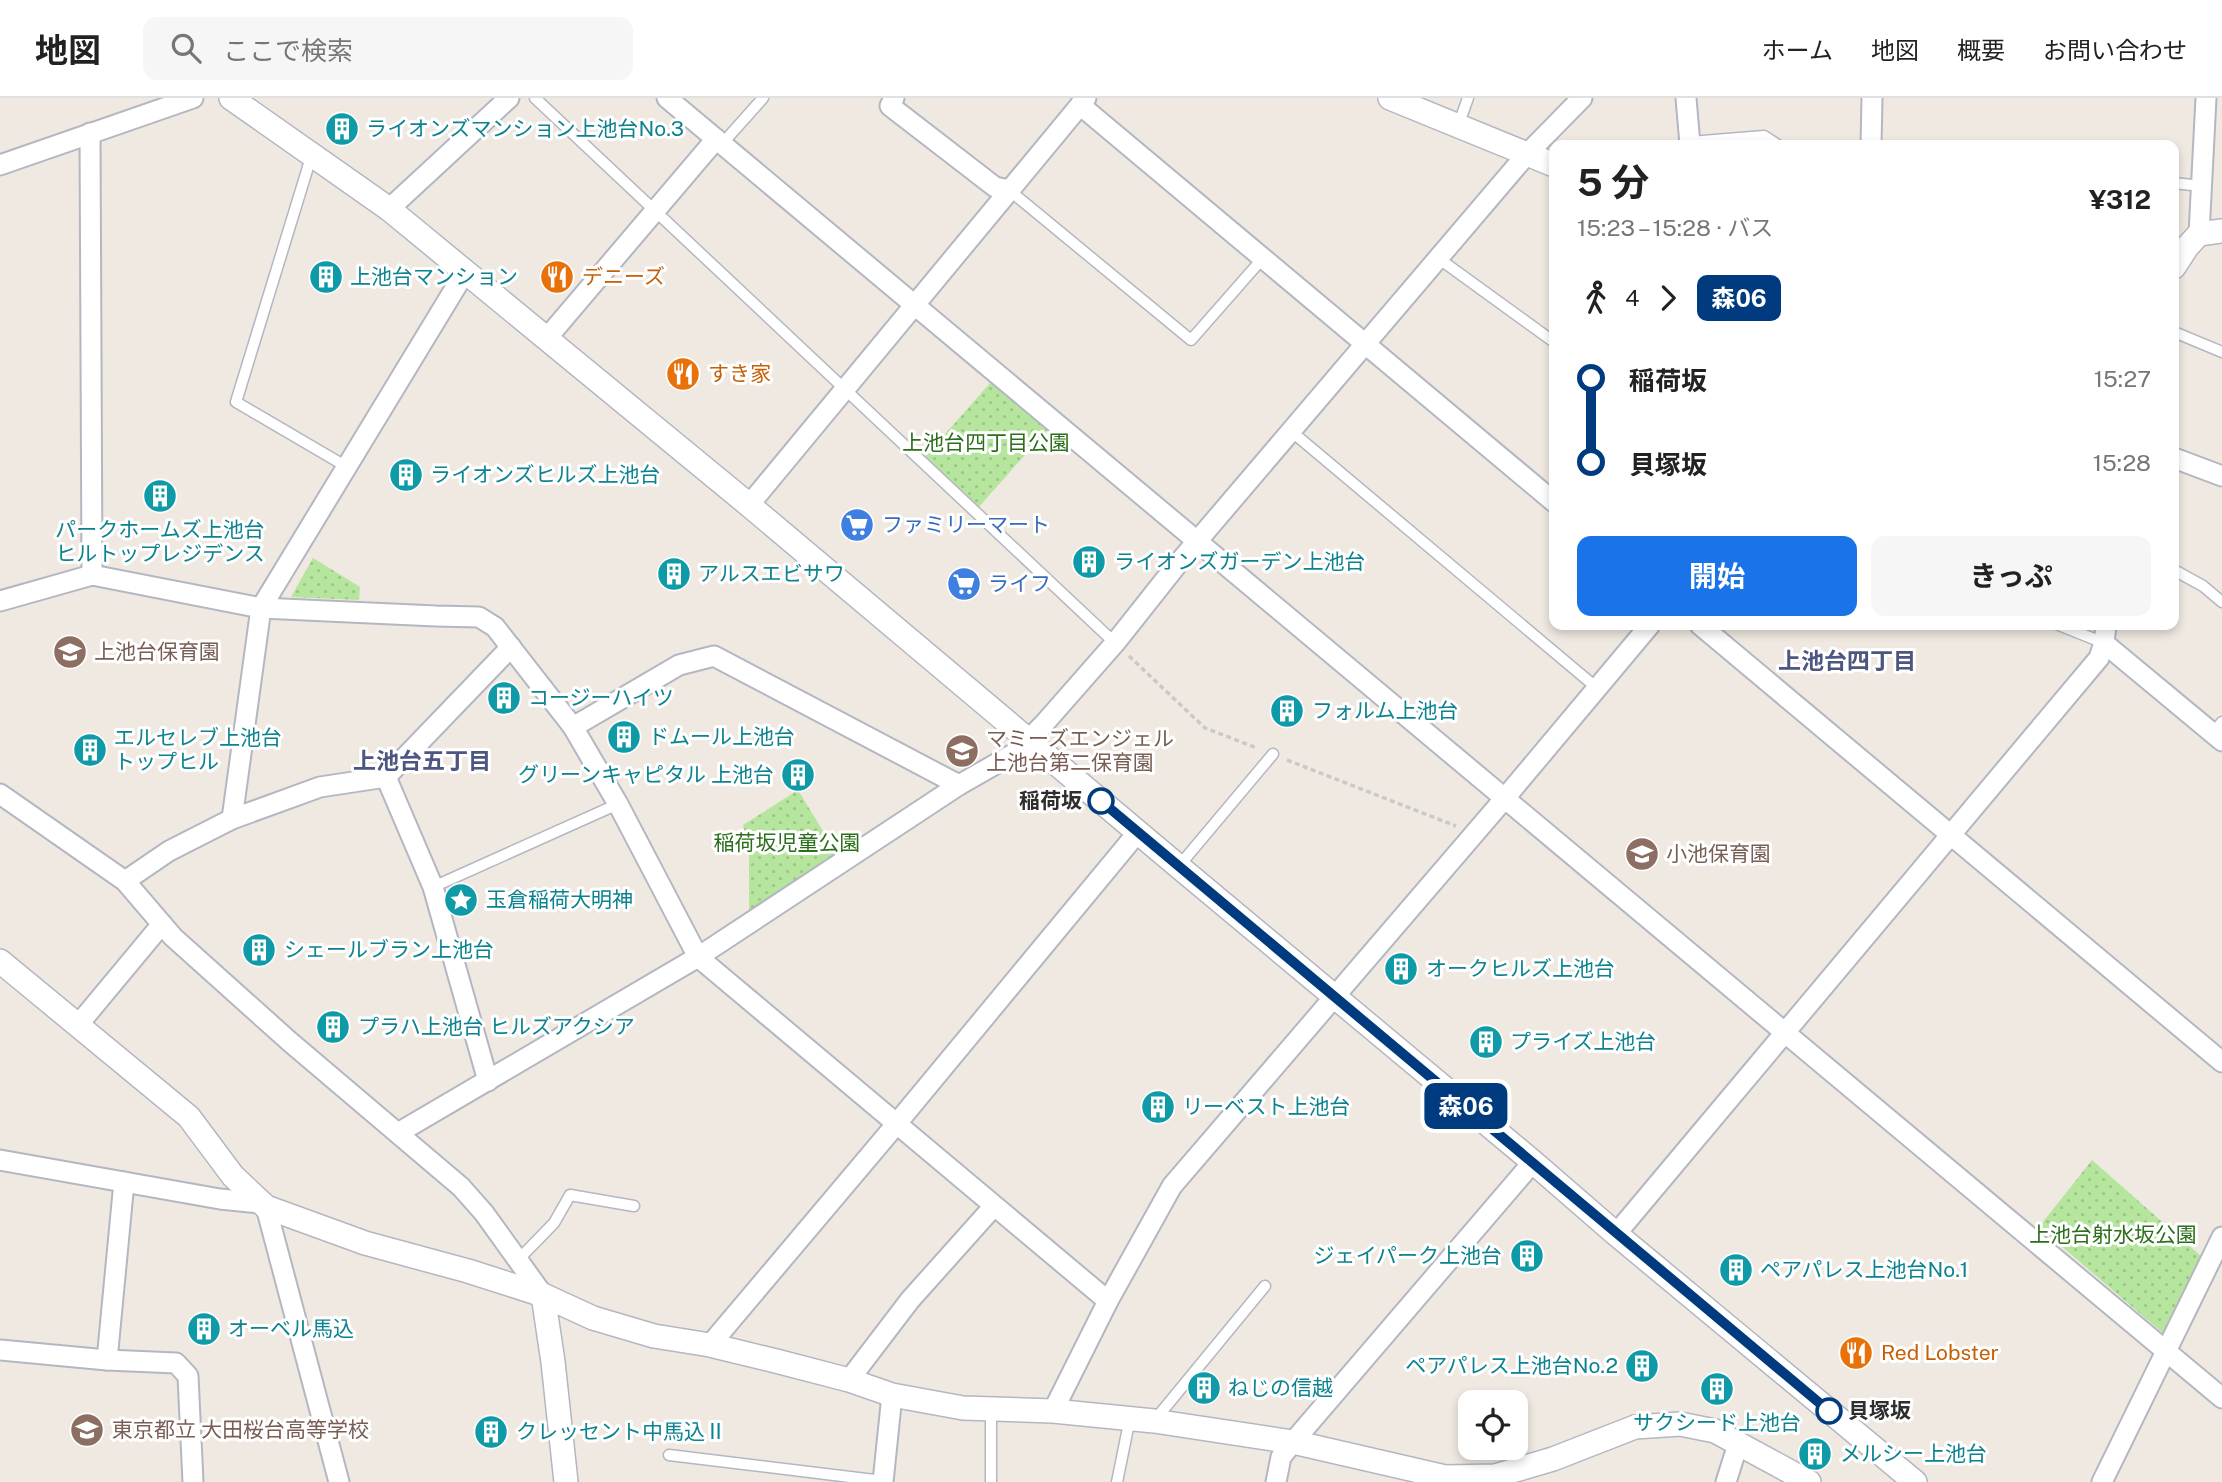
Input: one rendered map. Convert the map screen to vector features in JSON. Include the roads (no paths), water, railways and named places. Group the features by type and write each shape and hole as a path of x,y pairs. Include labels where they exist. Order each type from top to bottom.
{"street":[{"path":"0,165 193,98"},
{"path":"389,209 509,98"},
{"path":"667,98 2222,1398"},
{"path":"1390,98 1549,163"},
{"path":"398,1133 698,957 959,785 1015,753 1115,643 1527,154 1582,98"},
{"path":"1686,98 1690,140"},
{"path":"1871,140 1872,98"},
{"path":"2179,259 2187,247 2211,232 2201,186 2206,98"},
{"path":"237,100 389,209 547,338 1030,739 1178,866 1533,1161 1616,1234 1915,1482"},
{"path":"887,101 995,187 1009,190"},
{"path":"749,505 1083,101 1263,258 1549,498"},
{"path":"90,133 92,575"},
{"path":"547,338 655,210 719,142"},
{"path":"232,819 261,608 465,271"},
{"path":"2179,460 2222,476"},
{"path":"0,601 92,575 261,608 479,617 495,627 573,727 618,804 698,957 1108,1301"},
{"path":"1053,1410 1108,1301 1172,1186 1505,799 1646,630"},
{"path":"1706,630 2222,1062"},
{"path":"1616,1234 2099,658 2105,634 2219,732"},
{"path":"125,881 169,851 232,819 320,787 386,777 511,647"},
{"path":"573,727 679,665 714,656 959,785"},
{"path":"386,777 433,887 488,1081"},
{"path":"0,794 125,881 173,936 289,1041 461,1187 484,1213 543,1295 566,1482"},
{"path":"709,1345 1138,832"},
{"path":"78,1025 162,924"},
{"path":"0,961 189,1117 233,1177 263,1205 340,1482"},
{"path":"0,1160 263,1205 365,1243 543,1295 593,1318 654,1336 709,1345 849,1380 892,1395 963,1408 1053,1410 1130,1417 1293,1442 1445,1477 1480,1478 1503,1478 1634,1427 1680,1424 1714,1432 1809,1482"},
{"path":"1276,1482 1282,1457 1293,1442 1533,1161"},
{"path":"107,1360 124,1182"},
{"path":"849,1380 910,1300 994,1206"},
{"path":"2102,1482 2222,1237"},
{"path":"0,1350 176,1363 188,1376 193,1482"},
{"path":"883,1482 892,1395"},
{"path":"1726,1482 1738,1444"}],"lane":[{"path":"535,98 1115,643"},
{"path":"719,142 763,98"},
{"path":"1458,126 1468,98"},
{"path":"1727,140 1764,136 1770,140"},
{"path":"312,154 236,402 347,467"},
{"path":"2179,184 2201,186"},
{"path":"1009,190 1191,340 1263,258"},
{"path":"1438,258 1549,338"},
{"path":"2179,334 2222,352"},
{"path":"1291,432 1597,688"},
{"path":"2179,573 2203,586 2222,602"},
{"path":"2085,630 2105,634"},
{"path":"1178,866 1273,754"},
{"path":"433,887 618,804"},
{"path":"518,1260 554,1223 570,1195 634,1206"},
{"path":"1154,1421 1265,1286"},
{"path":"991,1409 991,1482"},
{"path":"1117,1482 1130,1417"},
{"path":"669,1455 883,1482"}],"place":[{"name":"ライオンズマンション上池台No.3","path":"342,129"},
{"name":"上池台マンション","path":"326,277"},
{"name":"デニーズ","path":"557,277"},
{"name":"すき家","path":"683,374"},
{"name":"ライオンズヒルズ上池台","path":"406,475"},
{"name":"パークホームズ上池台 ヒルトップレジデンス","path":"160,496"},
{"name":"ファミリーマート","path":"857,525"},
{"name":"ライオンズガーデン上池台","path":"1089,562"},
{"name":"アルスエビサワ","path":"674,574"},
{"name":"ライフ","path":"964,584"},
{"name":"上池台保育園","path":"70,652"},
{"name":"コージーハイツ","path":"504,698"},
{"name":"フォルム上池台","path":"1287,711"},
{"name":"ドムール上池台","path":"624,737"},
{"name":"エルセレブ上池台 トップヒル","path":"90,750"},
{"name":"マミーズエンジェル 上池台第二保育園","path":"962,751"},
{"name":"グリーンキャピタル 上池台","path":"798,775"},
{"name":"稲荷坂","path":"1101,801"},
{"name":"小池保育園","path":"1642,854"},
{"name":"玉倉稲荷大明神","path":"461,900"},
{"name":"シェールブラン上池台","path":"259,950"},
{"name":"オークヒルズ上池台","path":"1401,969"},
{"name":"プラハ上池台 ヒルズアクシア","path":"333,1027"},
{"name":"プライズ上池台","path":"1486,1042"},
{"name":"リーベスト上池台","path":"1158,1107"},
{"name":"ジェイパーク上池台","path":"1527,1256"},
{"name":"ペアパレス上池台No.1","path":"1736,1270"},
{"name":"オーベル馬込","path":"204,1329"},
{"name":"Red Lobster","path":"1856,1353"},
{"name":"ペアパレス上池台No.2","path":"1642,1366"},
{"name":"ねじの信越","path":"1204,1388"},
{"name":"サクシード上池台","path":"1717,1389"},
{"name":"貝塚坂","path":"1829,1411"},
{"name":"東京都立 大田桜台高等学校","path":"87,1430"},
{"name":"クレッセント中馬込Ⅱ","path":"491,1432"},
{"name":"メルシー上池台","path":"1815,1454"}],"district":[{"name":"上池台四丁目","path":"1847,661"},
{"name":"上池台五丁目","path":"422,761"}],"park label":[{"name":"上池台四丁目公園","path":"986,443"},
{"name":"稲荷坂児童公園","path":"787,843"},
{"name":"上池台射水坂公園","path":"2113,1235"}]}
